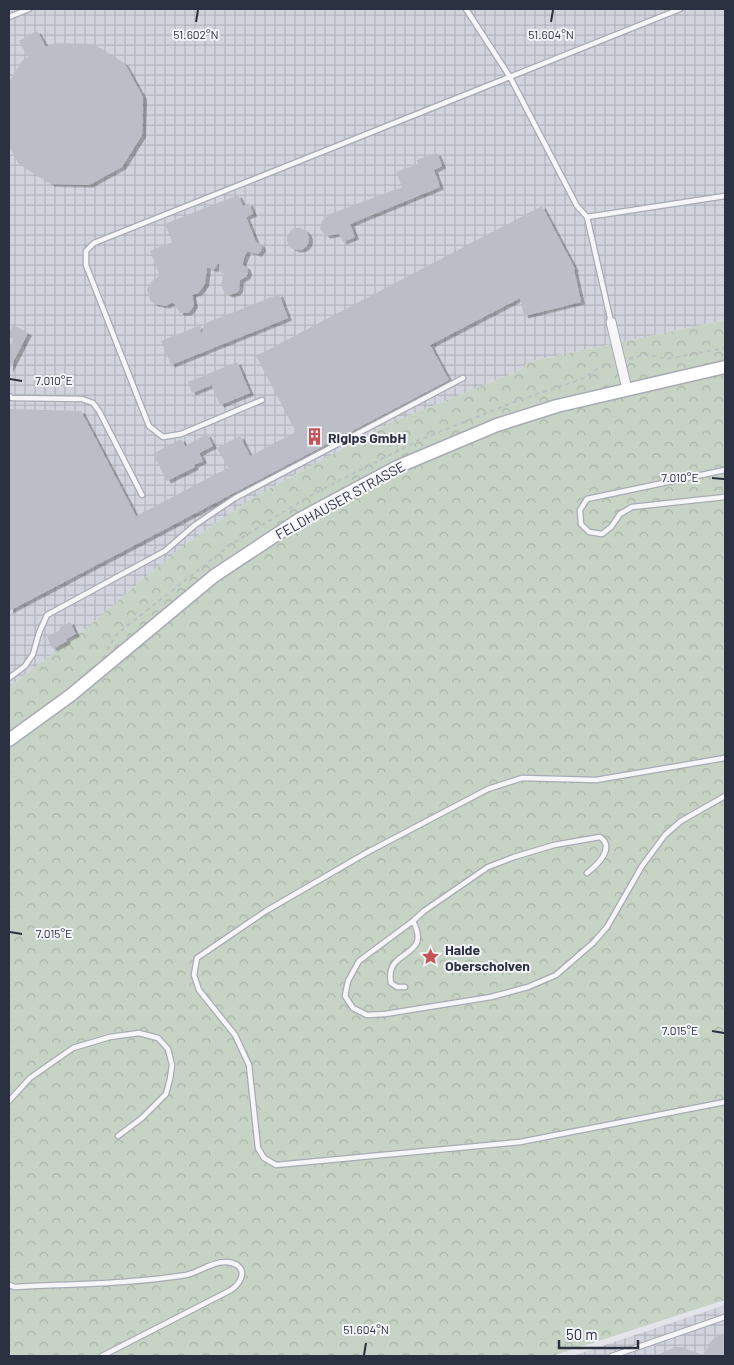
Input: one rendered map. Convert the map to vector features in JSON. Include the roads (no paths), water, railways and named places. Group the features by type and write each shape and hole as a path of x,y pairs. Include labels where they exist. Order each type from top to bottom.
{"street":[{"path":"611,322 627,389"},
{"name":"FELDHAUSER STRASSE","path":"9,740 71,695 214,576 300,519 397,467 497,425 557,406 725,367"}],"lane":[{"path":"9,17 29,9"},
{"path":"466,9 510,77 577,206 587,217 611,322"},
{"path":"262,400 181,434 163,437 149,426 86,265 86,251 94,243 680,9"},
{"path":"587,217 725,196"},
{"path":"9,678 25,666 33,654 47,615 165,551 196,524 235,498 463,378"},
{"path":"9,396 12,398 82,399 93,403 99,411 142,495"},
{"path":"725,470 587,499 580,510 581,524 589,532 602,534 611,527 620,514 632,507 725,497"},
{"path":"725,758 596,780 522,778 488,789 366,853 266,911 197,958 194,975 199,990 235,1036 249,1065 258,1148 264,1158 276,1165 520,1142 725,1102"},
{"path":"587,873 599,862 604,854 606,845 600,837 554,845 488,867 424,911 359,961 348,981 345,996 354,1008 366,1015 412,1011 491,997 528,987 556,975 581,954 608,927 642,866 666,835 681,821 725,796"},
{"path":"405,987 397,987 391,983 389,973 393,964 415,947 419,938 413,921"},
{"path":"9,1101 30,1078 73,1048 110,1037 139,1033 158,1038 168,1050 172,1065 166,1094 142,1118 118,1136"},
{"path":"9,1285 15,1287 162,1279 196,1273 208,1266 224,1262 236,1265 241,1270 242,1277 239,1284 231,1290 102,1356"},
{"path":"612,1356 725,1317"}],"place":[{"name":"Rigips GmbH","path":"314,437"},
{"name":"Halde Oberscholven","path":"431,957"}]}
